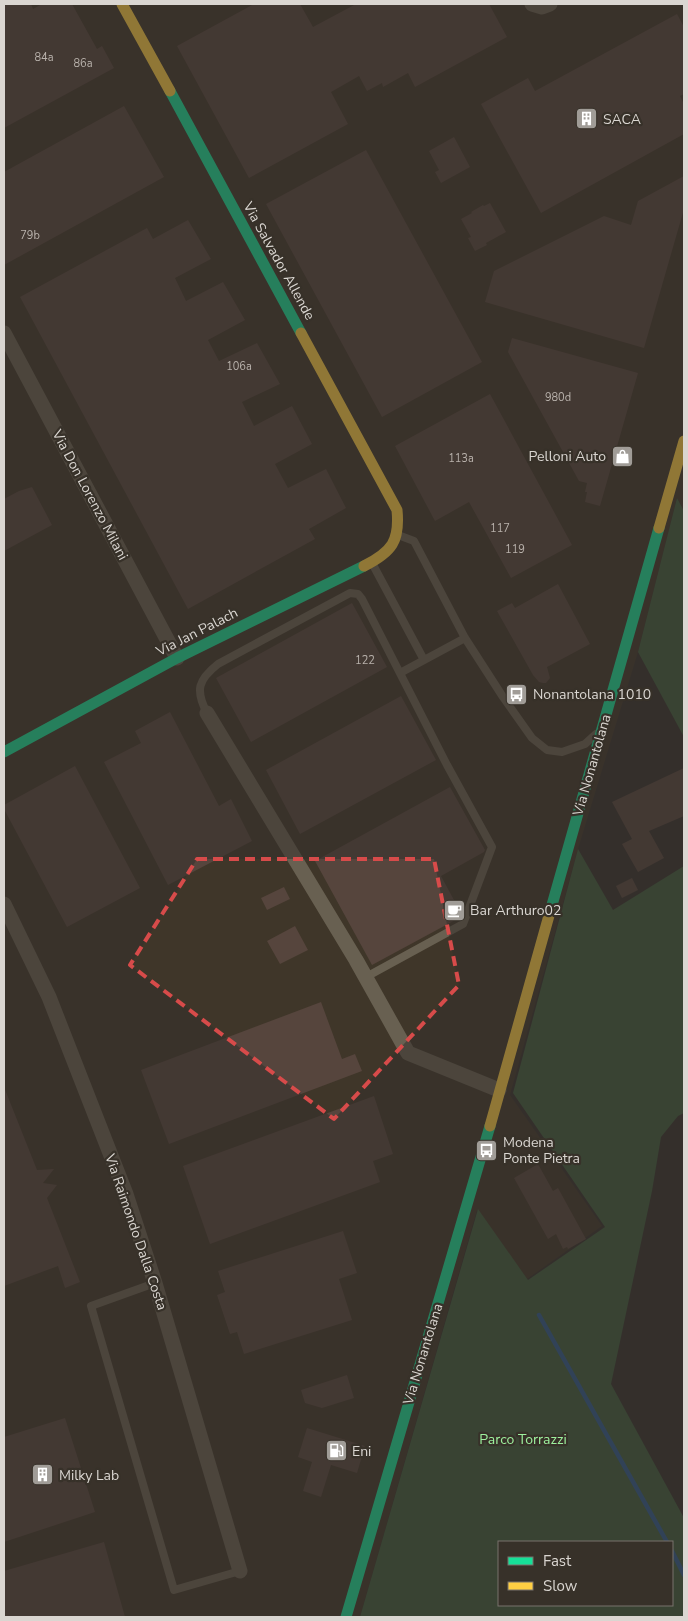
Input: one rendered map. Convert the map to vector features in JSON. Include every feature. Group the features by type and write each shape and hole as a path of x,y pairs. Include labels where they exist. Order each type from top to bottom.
{"main road":[{"name":"Via Salvador Allende","path":"122,4 397,510 398,535"},
{"name":"Via Nonantolana","path":"346,1617 458,1237 684,441"},
{"name":"Via Jan Palach","path":"4,752 177,658 372,562 388,551 398,535"}],"street":[{"path":"532,4 542,7 550,4"},
{"name":"Via Don Lorenzo Milani","path":"4,333 177,658"},
{"path":"207,713 366,977 408,1053 499,1090"},
{"name":"Via Raimondo Dalla Costa","path":"4,904 48,997 126,1194 156,1283 240,1571"}],"lane":[{"path":"398,535 414,541 466,638 503,697 532,738 547,750 562,752 585,744 603,727"},
{"path":"372,562 424,660"},
{"path":"207,713 201,702 199,689 208,673 218,664 350,593 358,594 362,599 447,765 492,847 463,924 366,977"},
{"path":"400,673 466,638"},
{"path":"156,1283 91,1306 171,1581 174,1590 240,1571"}],"highlighted area":[{"path":"197,859 434,859 459,985 334,1119 130,965"}],"shaded area":[{"path":"4,4 684,4 684,511 677,498 638,652 578,849 510,1095 602,1226 527,1279 477,1210 360,1617 4,1617"}],"green space":[{"path":"677,498 684,511 684,737 638,652"},
{"name":"Parco Torrazzi","path":"578,849 613,910 684,866 684,1113 678,1116 661,1137 652,1191 611,1384 684,1518 684,1617 360,1617 478,1209 528,1280 605,1227 513,1093"}],"building":[{"path":"4,4 31,4 33,9 42,4 72,4 97,49 102,46 114,68 4,128"},
{"path":"254,4 300,4 313,27 356,4 489,4 507,37 415,87 408,73 383,87 382,83 367,91 359,76 331,92 348,124 249,178 177,46"},
{"name":"SACA","path":"677,14 684,27 684,94 680,96 684,104 684,134 541,213 481,104 528,78 535,91"},
{"path":"124,106 164,177 4,265 4,172"},
{"path":"454,137 470,167 441,183 435,172 439,170 429,151"},
{"path":"366,150 482,362 382,417 266,204"},
{"path":"684,176 684,209 644,348 485,302 494,271 604,216 631,225 638,201"},
{"path":"490,203 506,232 475,251 468,238 471,237 461,219 483,205"},
{"path":"188,220 211,259 175,278 186,301 223,282 245,320 208,340 219,361 257,343 280,384 242,402 254,426 292,406 312,444 275,464 288,488 326,469 346,508 309,529 315,539 188,609 20,297 147,228 153,239"},
{"path":"512,338 638,373 600,506 585,502 587,483 579,481 508,352"},
{"path":"490,394 572,545 511,578 469,502 435,521 395,446"},
{"path":"32,487 52,525 4,551 4,499"},
{"path":"558,584 590,644 547,667 550,678 546,683 543,683 539,682 533,675 497,611 512,603 515,608"},
{"path":"352,603 387,667 251,742 216,678"},
{"path":"401,696 436,760 300,834 266,770"},
{"path":"170,712 219,806 231,799 252,841 168,885 104,762 141,743 135,731"},
{"path":"75,766 140,888 67,927 4,809 4,805"},
{"path":"684,768 684,816 649,831 664,858 638,872 622,844 632,839 612,802"},
{"path":"450,787 485,850 441,876 461,913 459,918 372,965 315,861"},
{"path":"632,878 638,890 622,898 616,886"},
{"path":"284,887 290,899 267,910 261,898"},
{"path":"295,926 308,950 280,964 267,941"},
{"path":"321,1002 342,1059 355,1054 362,1071 169,1144 141,1070"},
{"path":"4,1087 37,1170 54,1169 43,1183 57,1185 47,1198 80,1282 65,1288 58,1266 4,1286"},
{"path":"374,1096 393,1154 373,1161 380,1182 210,1244 183,1166"},
{"path":"538,1164 553,1191 558,1188 586,1239 568,1249 567,1247 563,1249 556,1234 548,1239 514,1178"},
{"path":"343,1231 357,1273 339,1279 352,1320 244,1354 237,1332 230,1334 217,1295 225,1292 218,1271"},
{"path":"347,1375 354,1398 322,1408 305,1403 301,1390"},
{"name":"Milky Lab","path":"65,1418 95,1512 4,1542 4,1437"},
{"path":"307,1428 365,1446 357,1473 331,1465 321,1497 303,1491 312,1462 298,1457"},
{"path":"104,1542 125,1617 4,1617 4,1571"}],"waterway":[{"path":"539,1315 666,1541"},
{"path":"673,1553 684,1575"}],"traffic: fast":[{"path":"170,91 301,333"},
{"path":"550,912 659,528"},
{"path":"4,752 177,658 364,566"},
{"path":"346,1617 490,1126"}],"traffic: slow":[{"path":"122,4 170,91"},
{"path":"301,333 397,510 397,530 392,544 381,556 364,566"},
{"path":"659,528 684,441"},
{"path":"490,1126 550,912"}],"place":[{"name":"SACA","path":"587,119"},
{"name":"Pelloni Auto","path":"622,456"},
{"name":"Nonantolana 1010","path":"517,694"},
{"name":"Bar Arthuro02","path":"454,910"},
{"name":"Modena Ponte Pietra","path":"487,1150"},
{"name":"Eni","path":"336,1451"},
{"name":"Milky Lab","path":"43,1475"}]}
